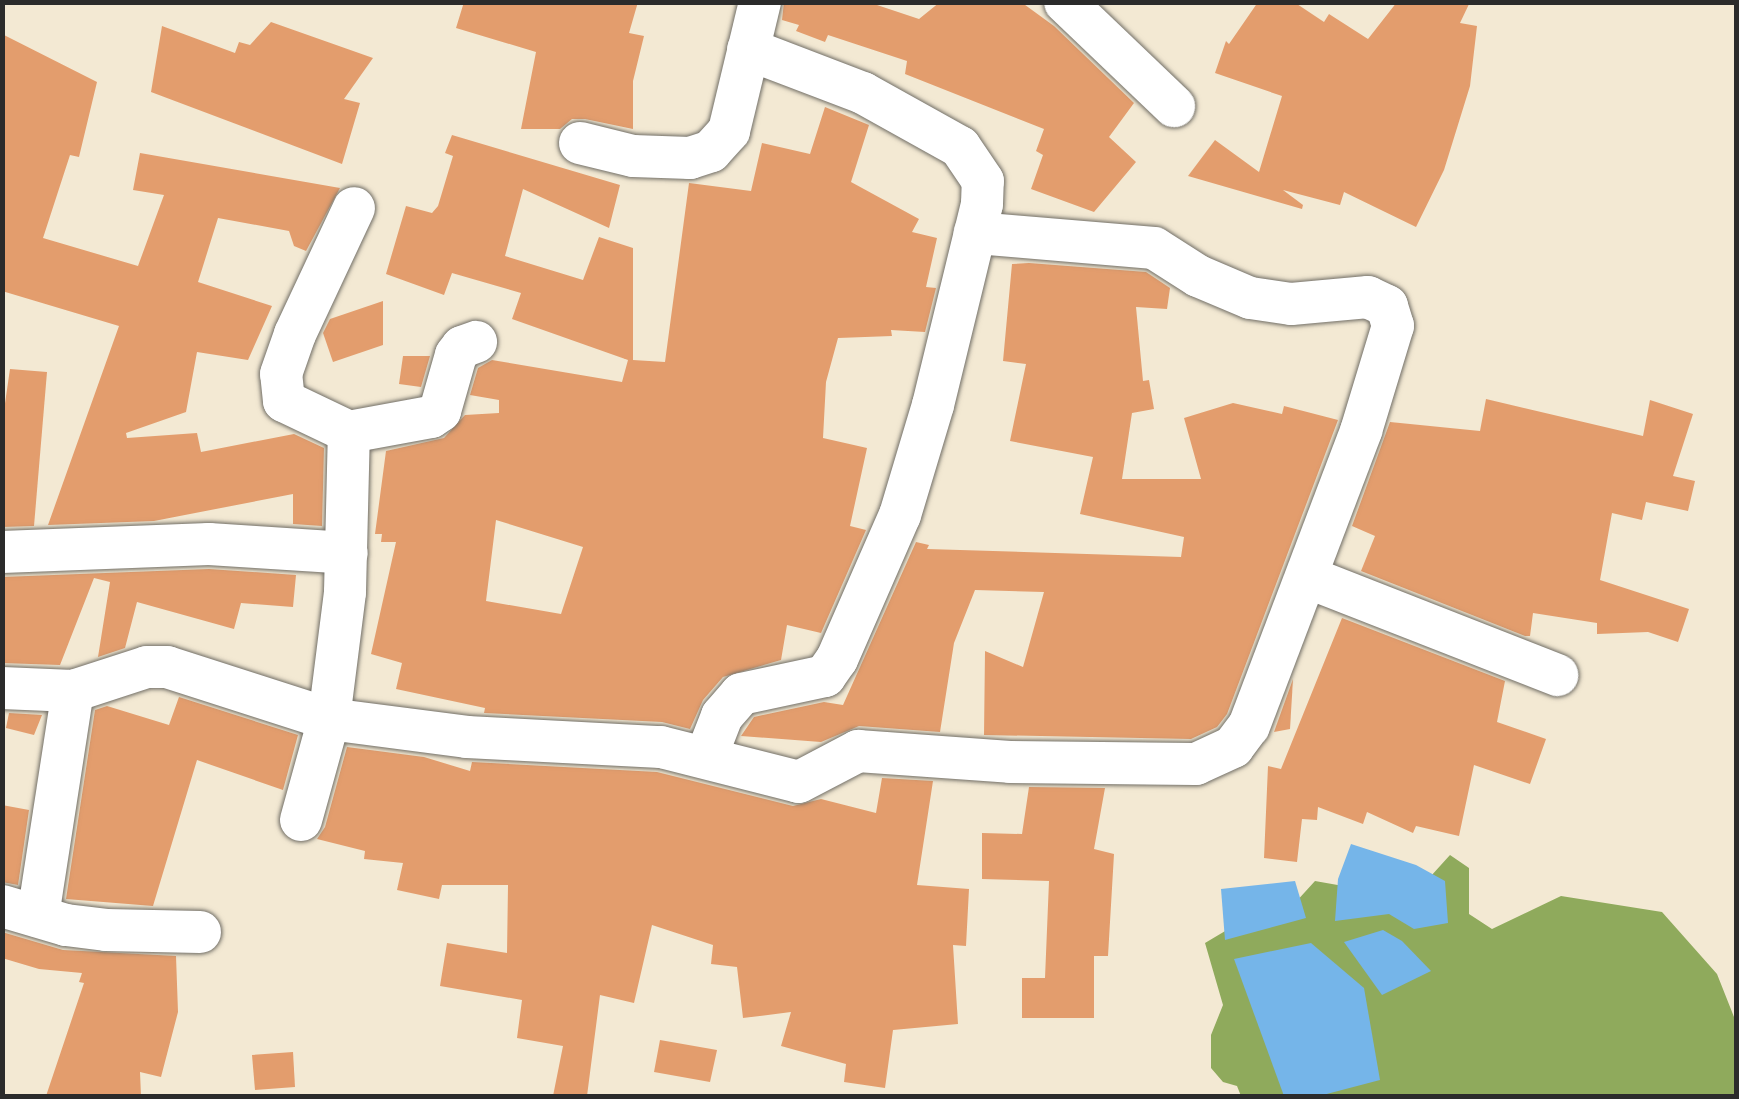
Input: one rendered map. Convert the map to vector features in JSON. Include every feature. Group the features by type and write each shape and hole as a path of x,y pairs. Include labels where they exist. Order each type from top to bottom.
{"street":[{"path":"580,143 633,156 663,158 690,158 711,151 729,132 760,2"},
{"path":"1065,2 1174,106"},
{"path":"706,757 722,716 741,694 825,676 837,659 900,515 933,405 975,233 983,182 974,162 960,147 863,94 748,49"},
{"path":"354,208 295,334 281,374 284,401 349,432 420,420 440,410 456,355 462,347 476,342"},
{"path":"2,688 73,691 147,666 167,666 329,719 483,738 661,747 799,782 858,751 1010,762 1196,764 1217,758 1233,747 1249,726 1307,577 1361,431 1392,326 1387,306 1368,297 1291,304 1250,298 1198,276 1154,248 975,233"},
{"path":"301,820 329,719 346,553 349,432"},
{"path":"2,552 209,544 346,553"},
{"path":"1307,577 1558,675"},
{"path":"73,691 20,911 106,930 200,932"}],"green space":[{"path":"1450,855 1469,868 1469,914 1492,929 1561,896 1662,912 1717,974 1736,1022 1736,1096 1241,1096 1237,1086 1223,1082 1211,1068 1211,1035 1223,1005 1205,943 1242,921 1284,915 1315,881 1411,898"}],"water":[{"path":"1351,844 1416,865 1445,881 1448,923 1414,929 1389,914 1335,921 1338,879"},
{"path":"1295,881 1306,918 1225,940 1221,889"},
{"path":"1383,930 1402,941 1431,971 1382,995 1344,942"},
{"path":"1311,943 1364,988 1380,1080 1319,1096 1284,1096 1234,959"}],"building":[{"path":"464,2 638,2 629,33 644,36 633,81 633,129 572,119 560,129 521,129 536,52 456,28"},
{"path":"784,2 868,2 919,19 940,2 1021,2 1054,26 1134,103 1109,137 1136,162 1094,212 1031,189 1043,155 1036,151 1044,129 905,74 907,61 828,35 825,42 796,31 799,25 782,20"},
{"path":"1258,2 1294,2 1324,22 1329,14 1368,39 1397,2 1470,2 1460,23 1477,26 1470,86 1444,170 1416,227 1344,192 1340,205 1283,190 1303,205 1302,209 1188,176 1215,140 1259,172 1282,96 1215,73 1226,41 1229,44"},
{"path":"271,22 373,58 344,99 360,103 342,164 151,92 162,26 235,53 239,42 250,45"},
{"path":"2,34 97,82 79,157 70,155 43,238 138,266 164,195 133,190 140,153 340,188 306,251 294,246 289,231 218,218 198,282 272,306 248,360 197,352 186,412 126,433 127,438 197,433 201,452 294,434 324,448 322,526 293,524 293,494 154,521 48,525 119,326 2,291"},
{"path":"825,107 869,125 851,182 919,219 912,232 937,238 926,287 936,288 925,332 891,330 892,336 838,338 826,382 823,438 867,448 850,526 866,530 821,633 787,625 781,660 723,677 703,700 690,729 662,722 484,713 485,708 396,689 402,663 371,654 396,542 381,542 382,534 375,534 386,451 444,438 465,415 499,413 499,400 470,395 478,368 492,360 622,382 628,360 512,319 521,293 452,273 444,295 386,274 406,206 432,213 438,206 453,156 445,153 452,135 620,185 609,228 523,189 505,256 583,280 599,237 633,248 633,360 665,362 689,183 751,191 762,143 810,154","holes":["496,520 583,547 561,614 486,601"]},
{"path":"1012,264 1146,272 1170,288 1167,309 1136,307 1143,381 1149,380 1154,409 1132,413 1122,479 1201,479 1184,418 1233,403 1282,414 1284,406 1338,420 1227,714 1217,727 1191,739 984,735 985,651 1023,667 1044,592 975,590 954,643 940,732 859,726 821,742 741,736 754,717 824,702 843,705 916,542 929,545 927,549 1181,557 1184,537 1080,514 1093,457 1010,441 1026,364 1003,361"},
{"path":"383,301 383,345 333,362 323,333 330,319"},
{"path":"403,356 430,356 421,387 399,384"},
{"path":"10,369 47,372 34,526 2,527 2,424"},
{"path":"1486,399 1643,436 1650,400 1693,414 1673,476 1695,481 1688,511 1646,502 1642,520 1612,513 1600,580 1689,609 1678,642 1648,632 1597,634 1597,623 1533,613 1530,636 1525,636 1361,571 1375,536 1352,526 1390,422 1480,431"},
{"path":"209,569 296,575 293,607 241,603 234,629 137,602 125,648 98,657 110,582 94,578 60,665 2,663 2,577"},
{"path":"1342,618 1505,681 1497,722 1546,739 1530,784 1474,765 1459,836 1416,826 1413,833 1367,812 1363,824 1318,807 1317,820 1302,819 1297,862 1264,858 1268,766 1281,769"},
{"path":"1293,679 1290,729 1274,732"},
{"path":"179,697 298,735 283,790 197,760 153,906 66,899 95,710 107,706 169,725"},
{"path":"9,713 42,715 34,735 6,728"},
{"path":"347,747 424,757 470,771 472,762 657,772 793,806 821,799 876,813 882,778 933,781 917,885 969,889 966,946 953,945 958,1024 893,1030 885,1088 844,1082 846,1064 781,1046 791,1012 743,1018 737,967 711,964 713,945 652,925 634,1003 600,995 587,1096 553,1096 563,1046 517,1038 522,1000 440,986 447,943 507,953 508,885 442,885 439,899 397,890 403,863 364,859 365,851 317,839 325,827"},
{"path":"1029,787 1105,788 1094,849 1114,854 1108,956 1094,956 1094,1018 1022,1018 1022,978 1045,978 1049,881 982,879 982,833 1022,834"},
{"path":"2,805 29,810 18,885 2,882"},
{"path":"2,932 63,950 176,956 178,1012 161,1077 140,1072 141,1096 46,1096 84,983 79,982 82,973 39,969 2,958"},
{"path":"660,1040 717,1050 710,1082 654,1072"},
{"path":"293,1052 295,1087 255,1090 252,1055"}]}
